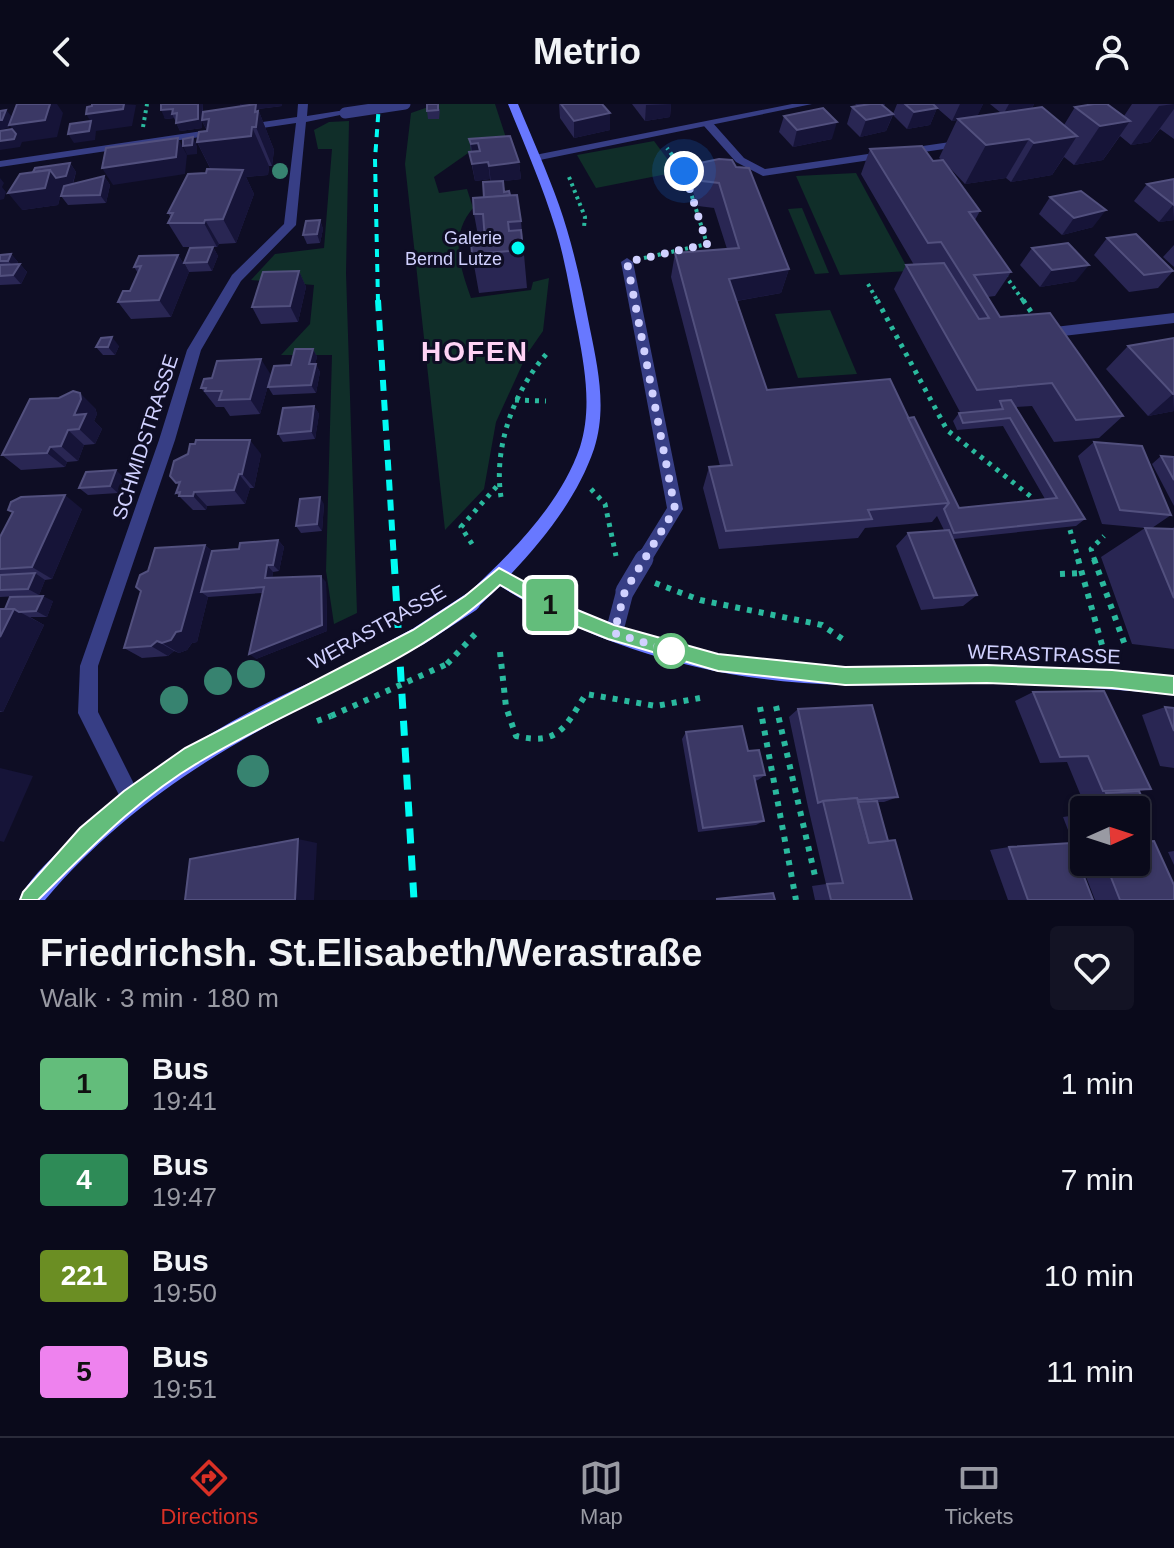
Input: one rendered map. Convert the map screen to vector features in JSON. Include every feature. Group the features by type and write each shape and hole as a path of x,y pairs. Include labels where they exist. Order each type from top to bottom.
{"main road":[{"path":"499,576 546,521 566,490 593,424 591,371 577,290 559,218 513,104"},
{"name":"WERASTRASSE","path":"30,900 87,836 131,798 192,755 419,636 471,602 499,576 569,615 614,633 718,663 845,676 987,674 1112,679 1174,686"}],"street":[{"path":"0,164 302,112 345,113 405,104"},
{"path":"535,158 807,104"},
{"name":"SCHMIDSTRASSE","path":"131,798 88,713 89,666 167,440 194,350 236,278 290,225 302,112"},
{"path":"708,124 740,160 763,173 978,141"},
{"path":"614,633 625,591 675,509 627,262"},
{"path":"1046,333 1174,318"}],"path":[{"path":"627,262 707,244 684,171 656,134"},
{"path":"1000,268 1046,333"},
{"path":"868,284 947,430 1034,499"},
{"path":"501,497 499,484 510,408 538,362 549,351"},
{"path":"514,400 546,401"},
{"path":"472,544 461,527 499,484"},
{"path":"591,488 605,504 610,537 618,560"},
{"path":"1070,530 1102,645"},
{"path":"1104,536 1091,549 1126,648"},
{"path":"1060,574 1082,573"},
{"path":"641,577 700,600 822,625 844,640"},
{"path":"500,652 506,707 516,736 539,743 559,735 586,694 656,706 700,698"},
{"path":"311,723 447,664"},
{"path":"776,706 815,876"},
{"path":"760,707 796,900"}],"green space":[{"path":"437,104 495,104 510,150 471,151 434,177 439,193 467,189 473,208 461,229 459,240 460,263 471,298 531,290 533,282 549,278 543,331 527,354 496,422 484,489 445,530 405,164 411,113"},
{"path":"349,121 346,273 357,613 334,624 326,571 332,355 281,355 310,324 314,285 251,280 275,254 324,248 332,149 318,149 314,130 329,122"},
{"path":"654,141 677,172 596,188 577,155"},
{"path":"856,173 909,271 840,275 796,176"},
{"path":"802,208 829,273 815,274 788,209"},
{"path":"830,310 857,374 798,378 775,314"}],"building":[{"path":"17,104 50,104 45,120 9,125"},
{"path":"92,104 124,104 123,109 86,114 87,107"},
{"path":"161,104 198,104 198,119 176,123 177,113 172,114 173,109 161,110"},
{"path":"256,104 256,127 252,127 251,136 197,142 199,132 207,131 209,119 202,120 203,112"},
{"path":"427,104 438,104 438,110 427,111"},
{"path":"561,104 602,104 610,113 574,121"},
{"path":"881,104 893,114 866,120 852,107"},
{"path":"905,104 933,104 937,108 914,112"},
{"path":"1107,104 1130,121 1100,126 1075,107"},
{"path":"1042,107 1077,136 1034,143 1029,139 986,145 958,119"},
{"path":"823,108 837,122 797,130 784,116"},
{"path":"91,121 89,131 68,134 70,124"},
{"path":"12,129 16,134 14,139 0,141 0,131"},
{"path":"510,136 519,162 489,166 488,162 472,164 469,152 480,151 478,143 471,144 469,139"},
{"path":"193,137 192,145 183,146 183,139"},
{"path":"178,138 176,157 102,168 106,148"},
{"path":"922,146 933,161 943,160 980,211 969,212 1011,272 974,275 1000,317 1050,313 1123,416 1076,420 1052,383 977,390 906,265 944,263 979,319 989,318 941,242 928,243 870,149"},
{"path":"732,160 736,167 749,168 789,269 729,279 767,390 890,379 949,503 868,510 872,519 726,531 709,467 732,465 675,253 739,248 719,183 702,181 695,164"},
{"path":"70,163 66,176 56,178 50,170 33,172 35,168"},
{"path":"207,169 243,170 223,219 205,220 204,223 168,223 173,213 168,213 188,174 206,173"},
{"path":"50,170 45,188 8,193 20,174"},
{"path":"104,176 100,195 61,196 64,186"},
{"path":"1174,179 1174,205 1147,184"},
{"path":"503,181 504,192 509,191 510,195 484,198 483,182"},
{"path":"1081,191 1106,210 1074,218 1050,197"},
{"path":"517,195 521,221 508,222 509,231 521,230 523,250 472,254 471,241 485,240 483,214 474,214 473,198"},
{"path":"320,220 317,234 303,235 306,221"},
{"path":"1136,234 1173,271 1144,275 1107,238"},
{"path":"1068,243 1089,265 1052,270 1032,248"},
{"path":"213,247 207,262 184,263 190,248"},
{"path":"11,254 8,261 0,261 0,255"},
{"path":"178,255 159,300 118,302 123,291 130,291 141,266 134,267 139,256"},
{"path":"20,264 13,275 0,276 0,265"},
{"path":"299,271 290,306 252,307 263,272"},
{"path":"112,337 108,347 96,347 101,338"},
{"path":"1174,338 1174,394 1173,394 1128,346"},
{"path":"295,349 313,349 309,364 316,364 311,385 268,387 274,366 291,365"},
{"path":"261,359 250,399 219,400 222,391 205,391 206,388 201,388 204,379 212,378 217,361"},
{"path":"73,391 80,393 81,399 74,415 86,414 79,429 68,430 61,446 50,447 47,453 2,455 30,399 59,398"},
{"path":"1011,400 1085,519 954,533 944,509 949,503 908,418 914,417 959,508 1057,498 1010,418 963,423 959,413 1003,409 1000,401"},
{"path":"314,406 311,431 278,434 283,408"},
{"path":"196,440 250,440 242,474 239,474 234,490 194,492 193,496 179,496 180,492 176,493 180,482 176,483 170,476 174,461 188,454 190,444 195,444"},
{"path":"1094,442 1142,446 1171,515 1120,510"},
{"path":"1161,456 1174,457 1174,480"},
{"path":"116,470 110,486 79,488 86,472"},
{"path":"65,495 32,567 0,569 0,537 13,512 8,510 11,502 21,497"},
{"path":"320,497 317,524 296,526 300,499"},
{"path":"1145,528 1174,529 1174,598"},
{"path":"949,530 977,595 934,598 908,533"},
{"path":"278,540 273,565 267,565 265,578 321,576 322,625 249,654 264,587 201,592 212,551 239,549 240,543"},
{"path":"205,545 181,631 162,643 157,641 151,646 124,648 141,591 136,587 140,575 148,571 155,548"},
{"path":"35,573 28,589 0,590 0,575"},
{"path":"43,596 36,611 5,609 10,597"},
{"path":"0,609 14,609 0,637"},
{"path":"1104,691 1151,789 1103,791 1088,756 1060,757 1033,692"},
{"path":"872,705 898,797 818,803 798,709"},
{"path":"1165,707 1174,708 1174,731"},
{"path":"742,726 748,751 759,750 765,775 754,776 764,821 703,828 686,732"},
{"path":"1139,791 1141,796 1107,796 1106,793"},
{"path":"857,798 869,843 895,840 912,900 831,900 827,884 843,883 823,801"},
{"path":"877,801 888,841 869,843 858,802"},
{"path":"298,839 295,900 185,900 190,859"},
{"path":"1150,841 1154,841 1174,885 1174,900 1120,900 1111,876 1150,876"},
{"path":"1070,843 1070,876 1084,876 1093,900 1028,900 1009,847"},
{"path":"773,893 775,900 717,900 717,899"}],"railway":[{"path":"378,302 375,159 379,104"},
{"path":"378,300 394,561"},
{"path":"394,559 414,900"}],"bus line":[{"name":"1","path":"30,900 87,836 131,798 192,755 419,636 471,602 499,576 569,615 614,633 664,650 718,663 845,676 987,674 1174,685"}],"place":[{"name":"Galerie Bernd Lutze","path":"518,248"}],"district":[{"name":"HOFEN","path":"475,351"}],"route":[{"path":"671,651 614,633 625,591 675,509 627,262 707,244 684,171"}]}
